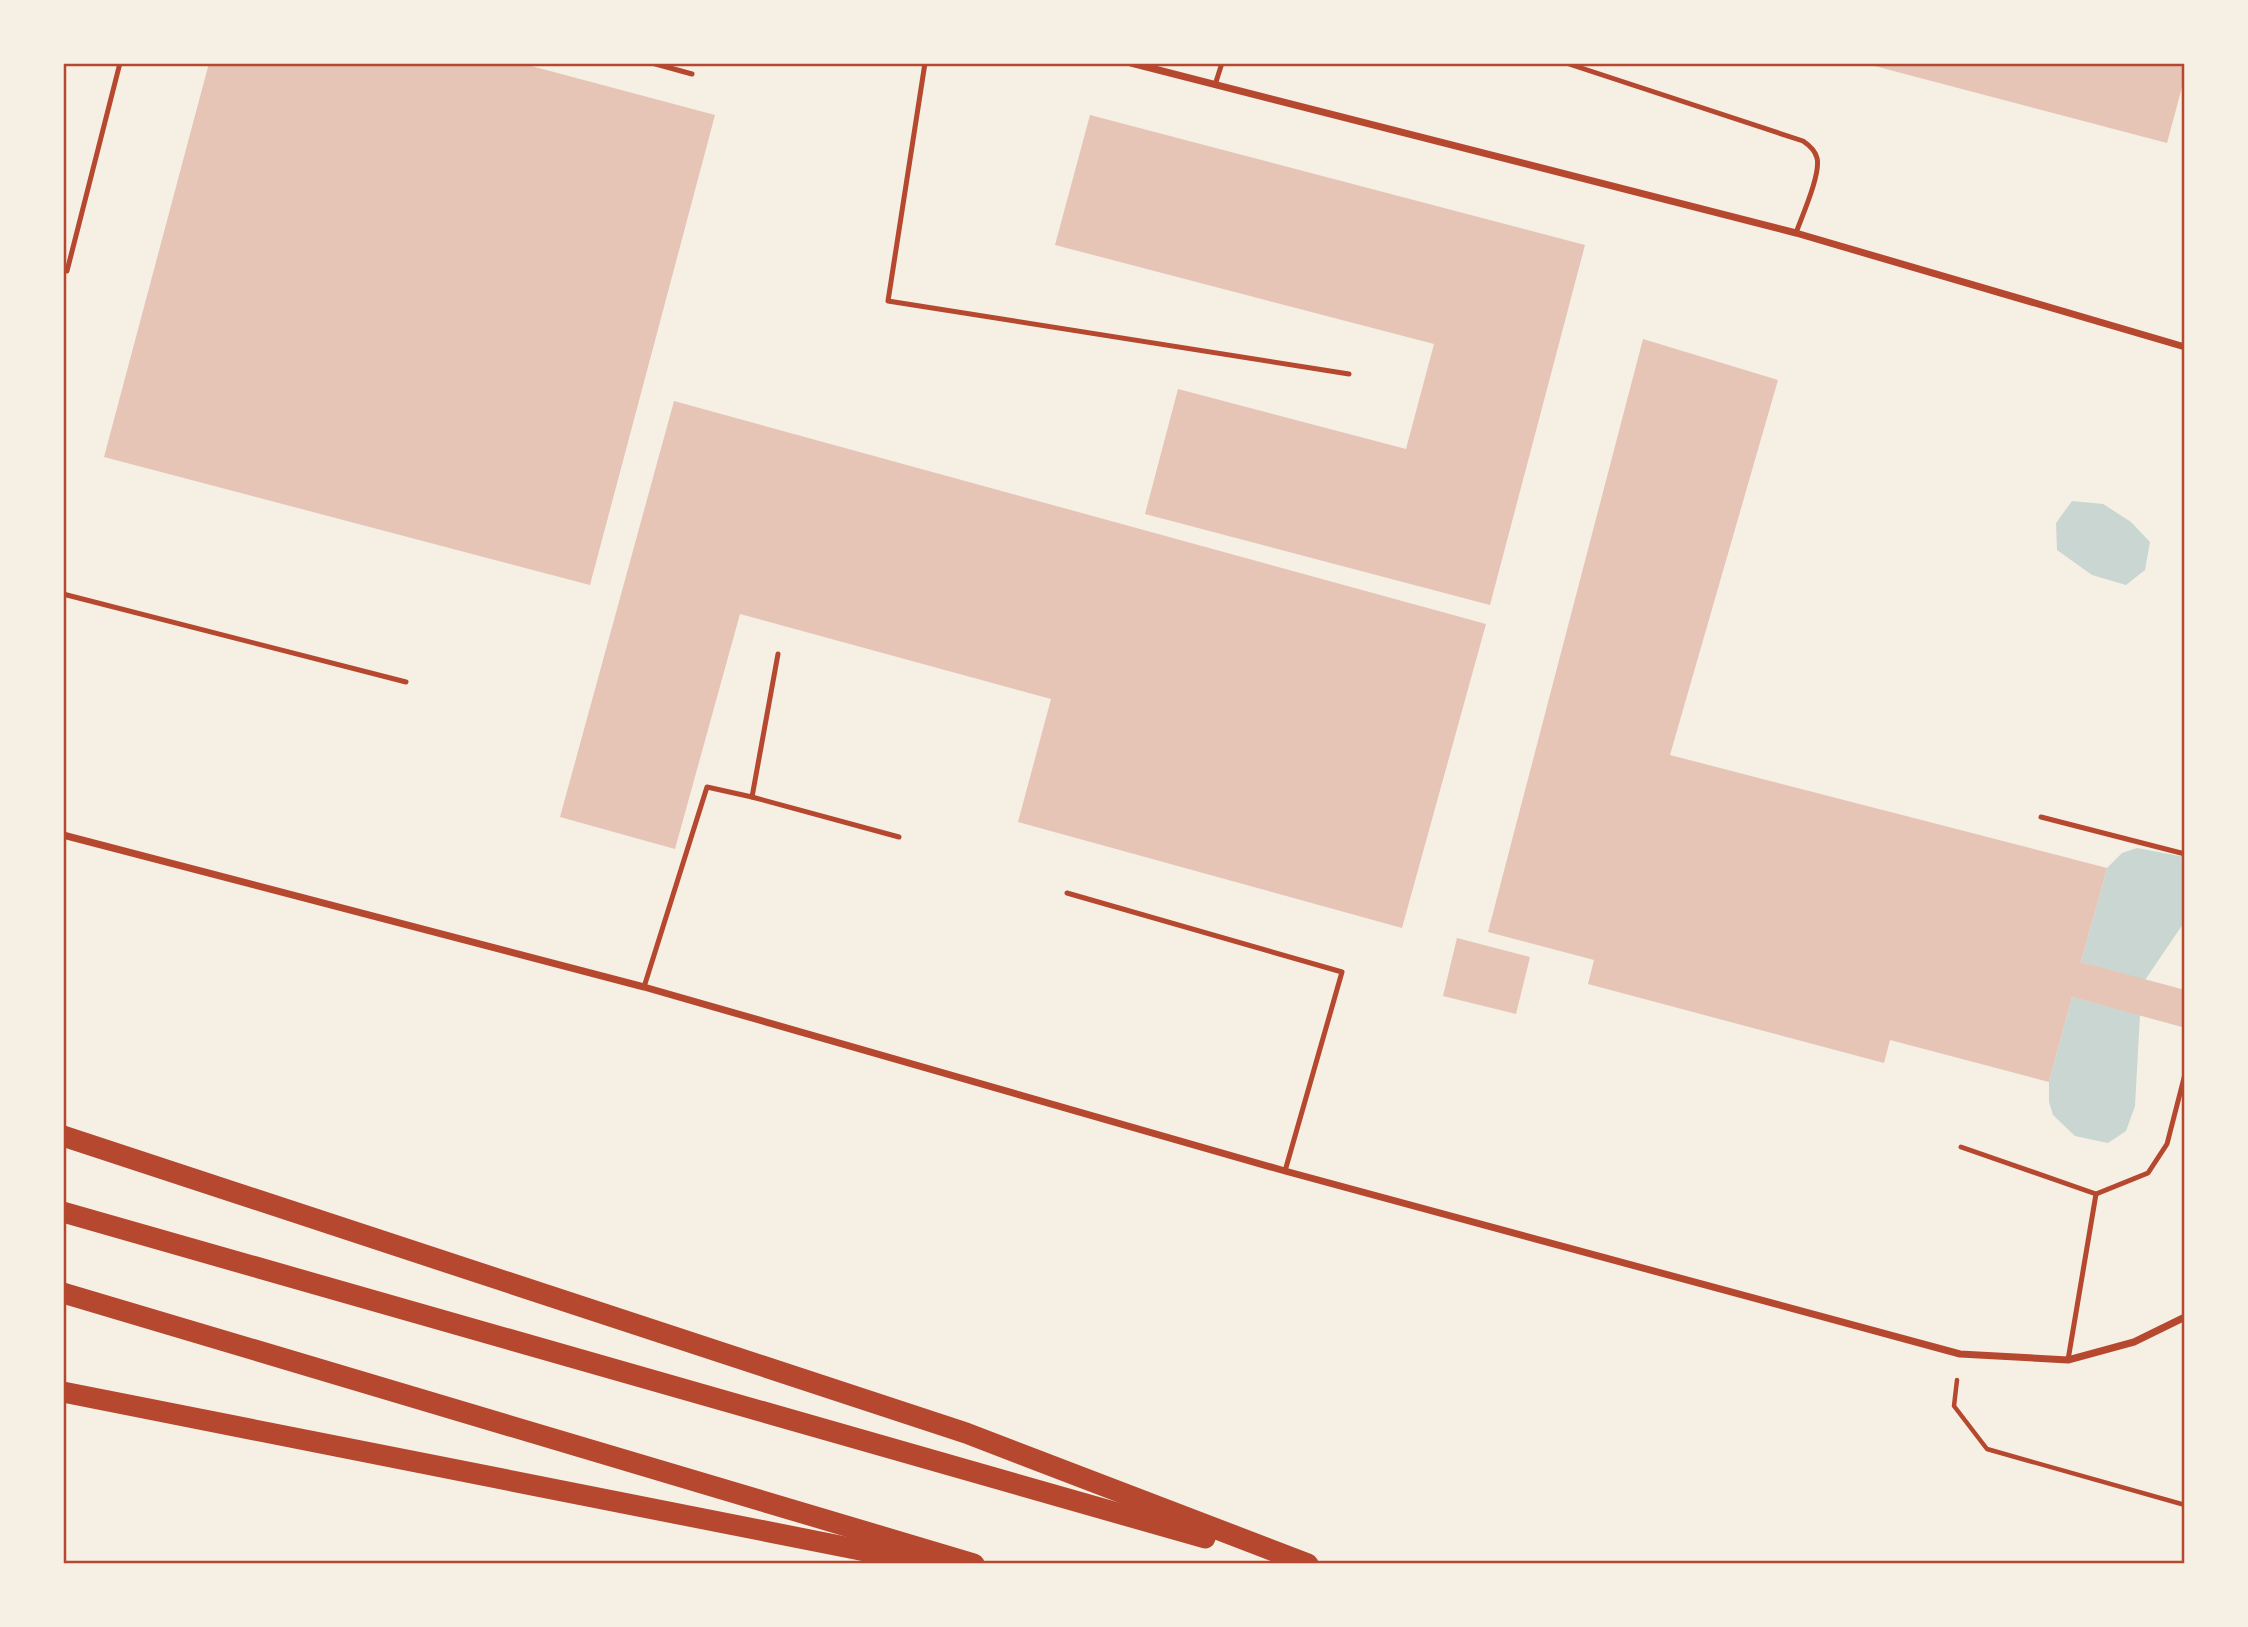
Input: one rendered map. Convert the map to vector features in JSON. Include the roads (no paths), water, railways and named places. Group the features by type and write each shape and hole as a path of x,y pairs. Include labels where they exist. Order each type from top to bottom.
{"highway":[{"path":"63,1136 966,1433 1308,1564"},
{"path":"63,1212 1296,1564"},
{"path":"63,1293 974,1564"},
{"path":"63,1392 931,1564"}],"street":[{"path":"1131,63 1796,233 2185,346"},
{"path":"63,835 644,987 1285,1171 1961,1354 2068,1360 2134,1342 2185,1317"}],"lane":[{"path":"63,270 67,271 120,63"},
{"path":"652,63 692,74"},
{"path":"925,63 888,301 1349,374"},
{"path":"1215,85 1222,63"},
{"path":"1566,63 1804,141 1813,149 1818,159 1796,233"},
{"path":"63,594 406,682"},
{"path":"752,797 778,654"},
{"path":"644,987 707,788 752,797 899,837"},
{"path":"2041,817 2185,854"},
{"path":"1067,893 1342,972 1285,1171"},
{"path":"1961,1147 2096,1194 2148,1173 2167,1144 2185,1074"},
{"path":"2068,1360 2096,1194"}]}
